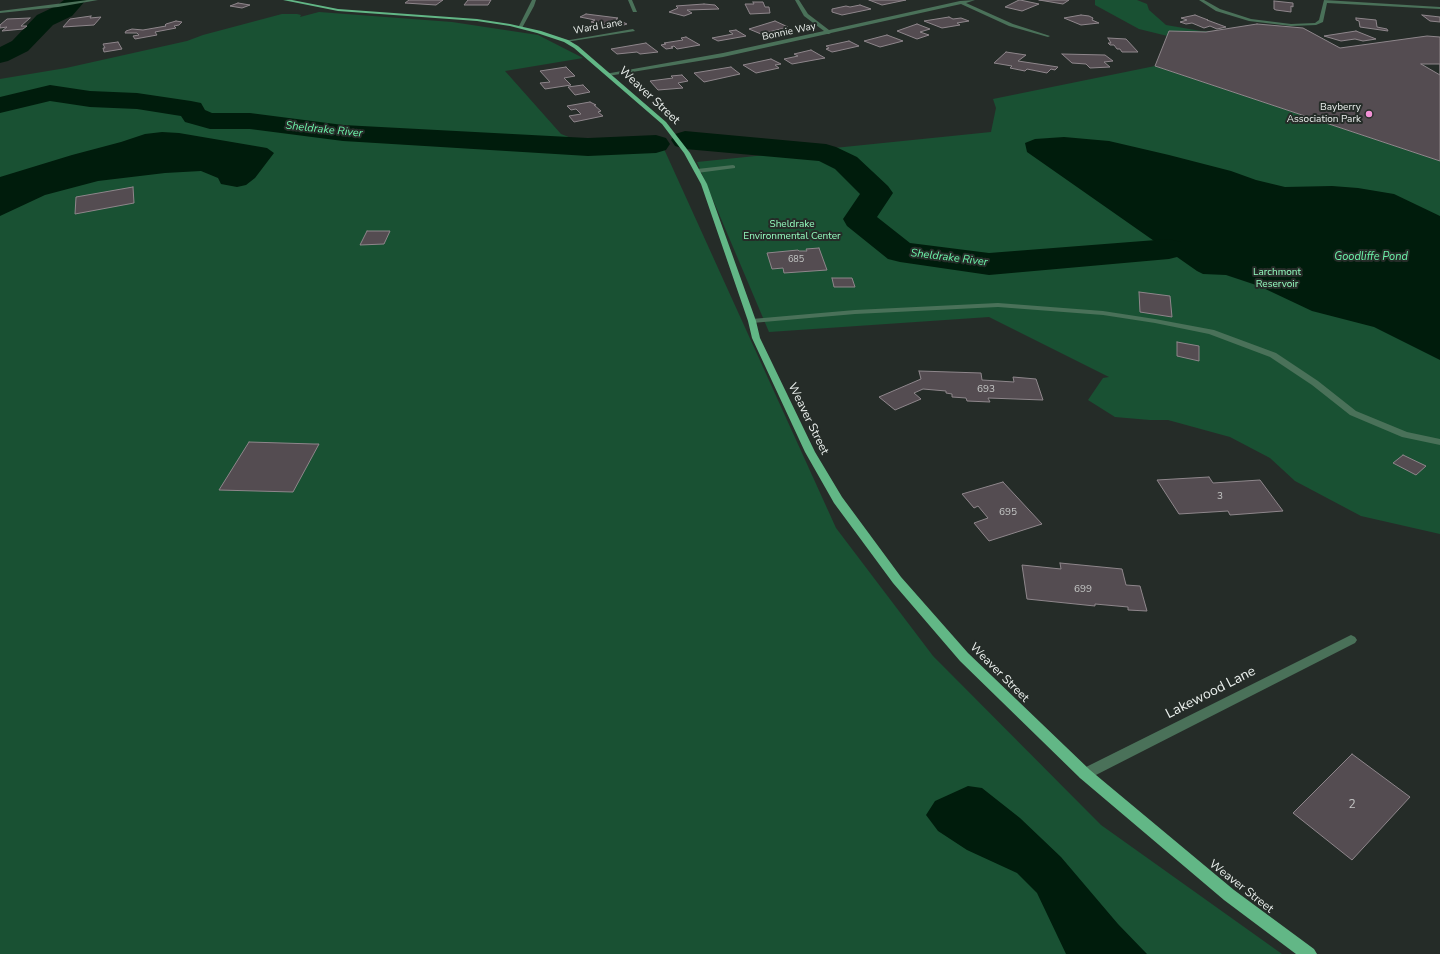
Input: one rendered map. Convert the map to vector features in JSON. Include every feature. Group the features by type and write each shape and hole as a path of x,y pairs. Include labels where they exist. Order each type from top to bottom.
{"main road":[{"name":"Weaver Street","path":"286,0 338,10 477,20 520,27 566,42 576,47 664,123 687,153 704,184 752,321 756,338 810,452 838,500 897,580 964,656 1085,774 1229,895 1309,954"}],"street":[{"path":"65,5 69,0"},
{"path":"0,12 96,0"},
{"path":"520,27 534,0"},
{"path":"630,0 635,11"},
{"path":"797,0 806,15 829,33"},
{"path":"952,0 1011,25 1048,36"},
{"name":"Bonnie Way","path":"608,74 723,55 829,33 973,0"},
{"path":"1201,0 1218,10 1251,20 1291,25 1316,24 1321,22 1326,1 1440,8"},
{"name":"Ward Lane","path":"566,42 633,30"},
{"path":"697,171 733,167"},
{"path":"752,321 855,312 998,305 1103,313 1155,321 1211,332 1273,355 1315,383 1354,413 1405,435 1440,442"},
{"name":"Lakewood Lane","path":"1085,774 1351,640"}],"green space":[{"path":"1095,0 1137,0 1147,4 1149,10 1166,25 1201,31 1226,32 1196,43 1139,29 1095,5"},
{"path":"319,12 452,22 538,35 583,58 505,71 561,134 584,143 659,138 836,528 933,656 1101,825 1282,954 0,954 0,79 66,68 187,41 203,35 282,14 297,14 301,15 300,17"},
{"name":"Larchmont Reservoir","path":"1155,66 1440,161 1440,534 1361,516 1295,481 1270,458 1230,437 1168,420 1115,417 1088,400 1103,378 1109,377 989,317 769,332 697,162 991,132 996,108 993,99"}],"water":[{"path":"162,132 179,133 267,148 274,153 255,178 246,185 237,187 221,184 218,178 201,171 165,173 98,181 45,195 0,216 0,177 145,134"},
{"name":"Goodliffe Pond","path":"1064,137 1109,141 1231,171 1256,180 1285,187 1332,186 1358,188 1394,194 1440,216 1440,360 1374,327 1312,311 1259,286 1226,275 1203,274 1197,271 1027,152 1025,143 1035,139"},
{"path":"968,786 982,788 1020,818 1061,857 1118,924 1147,954 1066,954 1037,893 1017,873 967,850 938,831 926,815 935,801"}],"building":[{"path":"409,0 443,0 436,5 405,3"},
{"path":"468,0 491,0 488,5 464,5"},
{"path":"869,0 906,0 882,5"},
{"path":"1019,0 1039,4 1022,11 1005,7"},
{"path":"1039,0 1069,0 1063,4"},
{"path":"1274,1 1293,3 1293,7 1291,6 1291,12 1274,9"},
{"path":"753,2 763,2 765,7 769,7 770,13 750,14 745,4 754,4"},
{"path":"238,3 250,5 242,8 230,6"},
{"path":"704,4 715,5 719,9 687,10 692,13 684,16 669,12 678,8 676,6"},
{"path":"860,5 871,9 842,15 832,12 832,9"},
{"path":"586,14 618,18 616,19 627,24 617,27 610,24 607,25 591,22 595,20 580,17"},
{"path":"1081,15 1089,16 1093,18 1092,20 1099,23 1081,25 1064,18"},
{"path":"1195,15 1226,27 1217,29 1210,26 1204,28 1192,23 1186,24 1180,22 1187,20 1181,18"},
{"path":"1422,15 1440,17 1440,22 1430,21"},
{"path":"91,16 90,18 101,17 94,25 63,27 70,19"},
{"path":"949,17 953,19 961,18 969,21 957,23 960,25 942,28 924,21"},
{"path":"30,18 21,26 27,26 23,29 2,31 7,27 0,28 0,25 7,19"},
{"path":"1356,18 1376,20 1377,27 1387,29 1388,31 1360,27 1359,21 1356,20"},
{"path":"176,21 182,22 179,25 174,26 176,28 155,32 157,35 135,39 133,36 139,35 137,33 125,33 126,31 132,29 143,30 166,26 166,24"},
{"path":"775,21 788,27 761,34 749,29"},
{"path":"917,24 930,29 920,32 929,35 917,39 897,31"},
{"name":"Bayberry Association Park","path":"1257,24 1303,28 1340,48 1427,36 1440,37 1440,161 1155,66 1169,31 1206,32"},
{"path":"736,30 746,36 718,41 712,38 733,34 729,31"},
{"path":"1356,31 1376,39 1363,41 1355,39 1341,41 1324,36"},
{"path":"887,35 903,41 880,47 864,41"},
{"path":"686,37 700,45 677,49 674,46 671,47 673,48 666,49 661,45 666,44 664,43 683,40 681,38"},
{"path":"1108,38 1126,39 1138,52 1122,52 1114,45 1110,45 1108,43 1111,43"},
{"path":"849,41 859,46 832,52 826,49 829,48 826,46"},
{"path":"118,42 122,49 104,52 103,48 105,48 103,44"},
{"path":"646,43 658,52 617,54 611,49"},
{"path":"811,50 825,58 792,64 784,59 798,56 794,54"},
{"path":"1006,52 1026,55 1018,61 1058,67 1055,70 1051,69 1047,73 1027,69 1025,71 1010,68 1012,66 994,63"},
{"path":"1062,54 1105,55 1113,61 1104,62 1110,67 1090,68 1086,64 1072,63"},
{"path":"771,59 781,64 775,65 779,68 756,73 743,65"},
{"path":"1421,64 1440,64 1440,75"},
{"path":"566,67 575,76 564,78 571,85 545,89 540,83 550,82 540,71"},
{"path":"731,67 740,74 704,82 694,73"},
{"path":"682,75 688,81 678,83 683,88 658,90 650,81 673,78 671,76"},
{"path":"583,85 590,92 575,95 568,87"},
{"path":"590,102 596,105 594,105 601,111 598,112 603,116 574,122 569,116 581,114 576,109 571,110 567,106"},
{"path":"133,187 134,203 75,214 76,197"},
{"path":"367,231 390,231 384,244 360,245"},
{"path":"819,248 827,270 784,273 783,268 772,269 767,253 798,250 807,251 806,249"},
{"path":"832,278 852,278 855,287 834,287"},
{"path":"1139,292 1170,296 1172,317 1140,312"},
{"path":"1177,342 1199,346 1199,361 1177,356"},
{"path":"919,371 981,373 982,380 1014,382 1013,377 1036,379 1043,400 988,398 990,402 967,401 966,398 952,397 952,394 946,393 946,391 923,389 914,393 921,399 895,410 879,397 921,379"},
{"path":"249,442 319,444 293,492 219,490"},
{"path":"1403,455 1426,466 1416,475 1393,463"},
{"path":"1209,477 1213,483 1260,480 1283,511 1230,515 1228,511 1179,514 1157,480"},
{"path":"1003,482 1042,524 989,541 974,523 988,518 978,506 974,508 962,494"},
{"path":"1060,563 1122,569 1126,585 1140,586 1147,611 1128,610 1128,607 1095,604 1095,606 1027,599 1022,565 1061,569"},
{"path":"1352,754 1410,797 1352,860 1293,813"}],"waterway":[{"name":"Sheldrake River","path":"0,56 20,46 45,20 64,11 76,0"},
{"name":"Sheldrake River","path":"0,105 50,93 90,99 137,101 191,109 195,116 210,121 250,121 343,133 588,147 656,144"},
{"name":"Sheldrake River","path":"685,140 826,153 846,163 877,193 859,219 900,252 989,264 1169,249"}],"place":[{"name":"Bayberry Association Park","path":"1369,114"}],"park label":[{"name":"Sheldrake Environmental Center","path":"792,230"}]}
